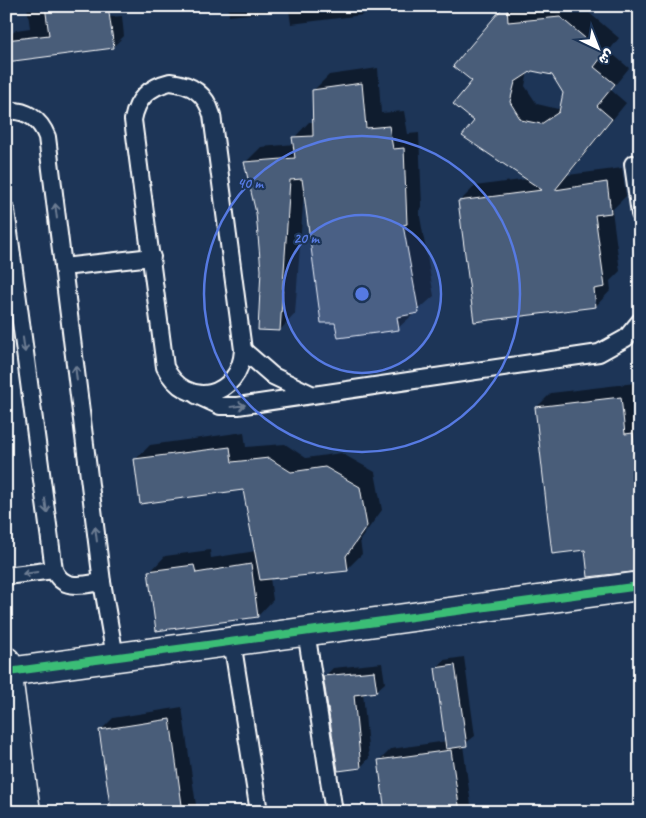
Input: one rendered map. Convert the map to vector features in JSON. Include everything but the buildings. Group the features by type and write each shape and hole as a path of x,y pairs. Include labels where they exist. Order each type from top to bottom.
{"street":[{"path":"26,812 7,666 115,657 640,586"}],"lane":[{"path":"192,392 214,392 224,388 239,371 243,350 212,115 209,104 202,94 193,87 182,83 170,82 149,90 141,98 133,120 165,367 176,383 192,392 212,403 229,407 599,352 626,338 640,321"},
{"path":"6,111 23,111 31,115 44,128 46,137 102,582 115,657"},
{"path":"633,164 640,214"},
{"path":"6,210 54,570 60,580 69,585 102,582"},
{"path":"63,267 152,257"},
{"path":"243,350 273,376 310,394"},
{"path":"6,576 54,570"},
{"path":"306,631 334,812"},
{"path":"232,641 260,812"}],"cycle path":[{"path":"8,672 640,586"}]}
